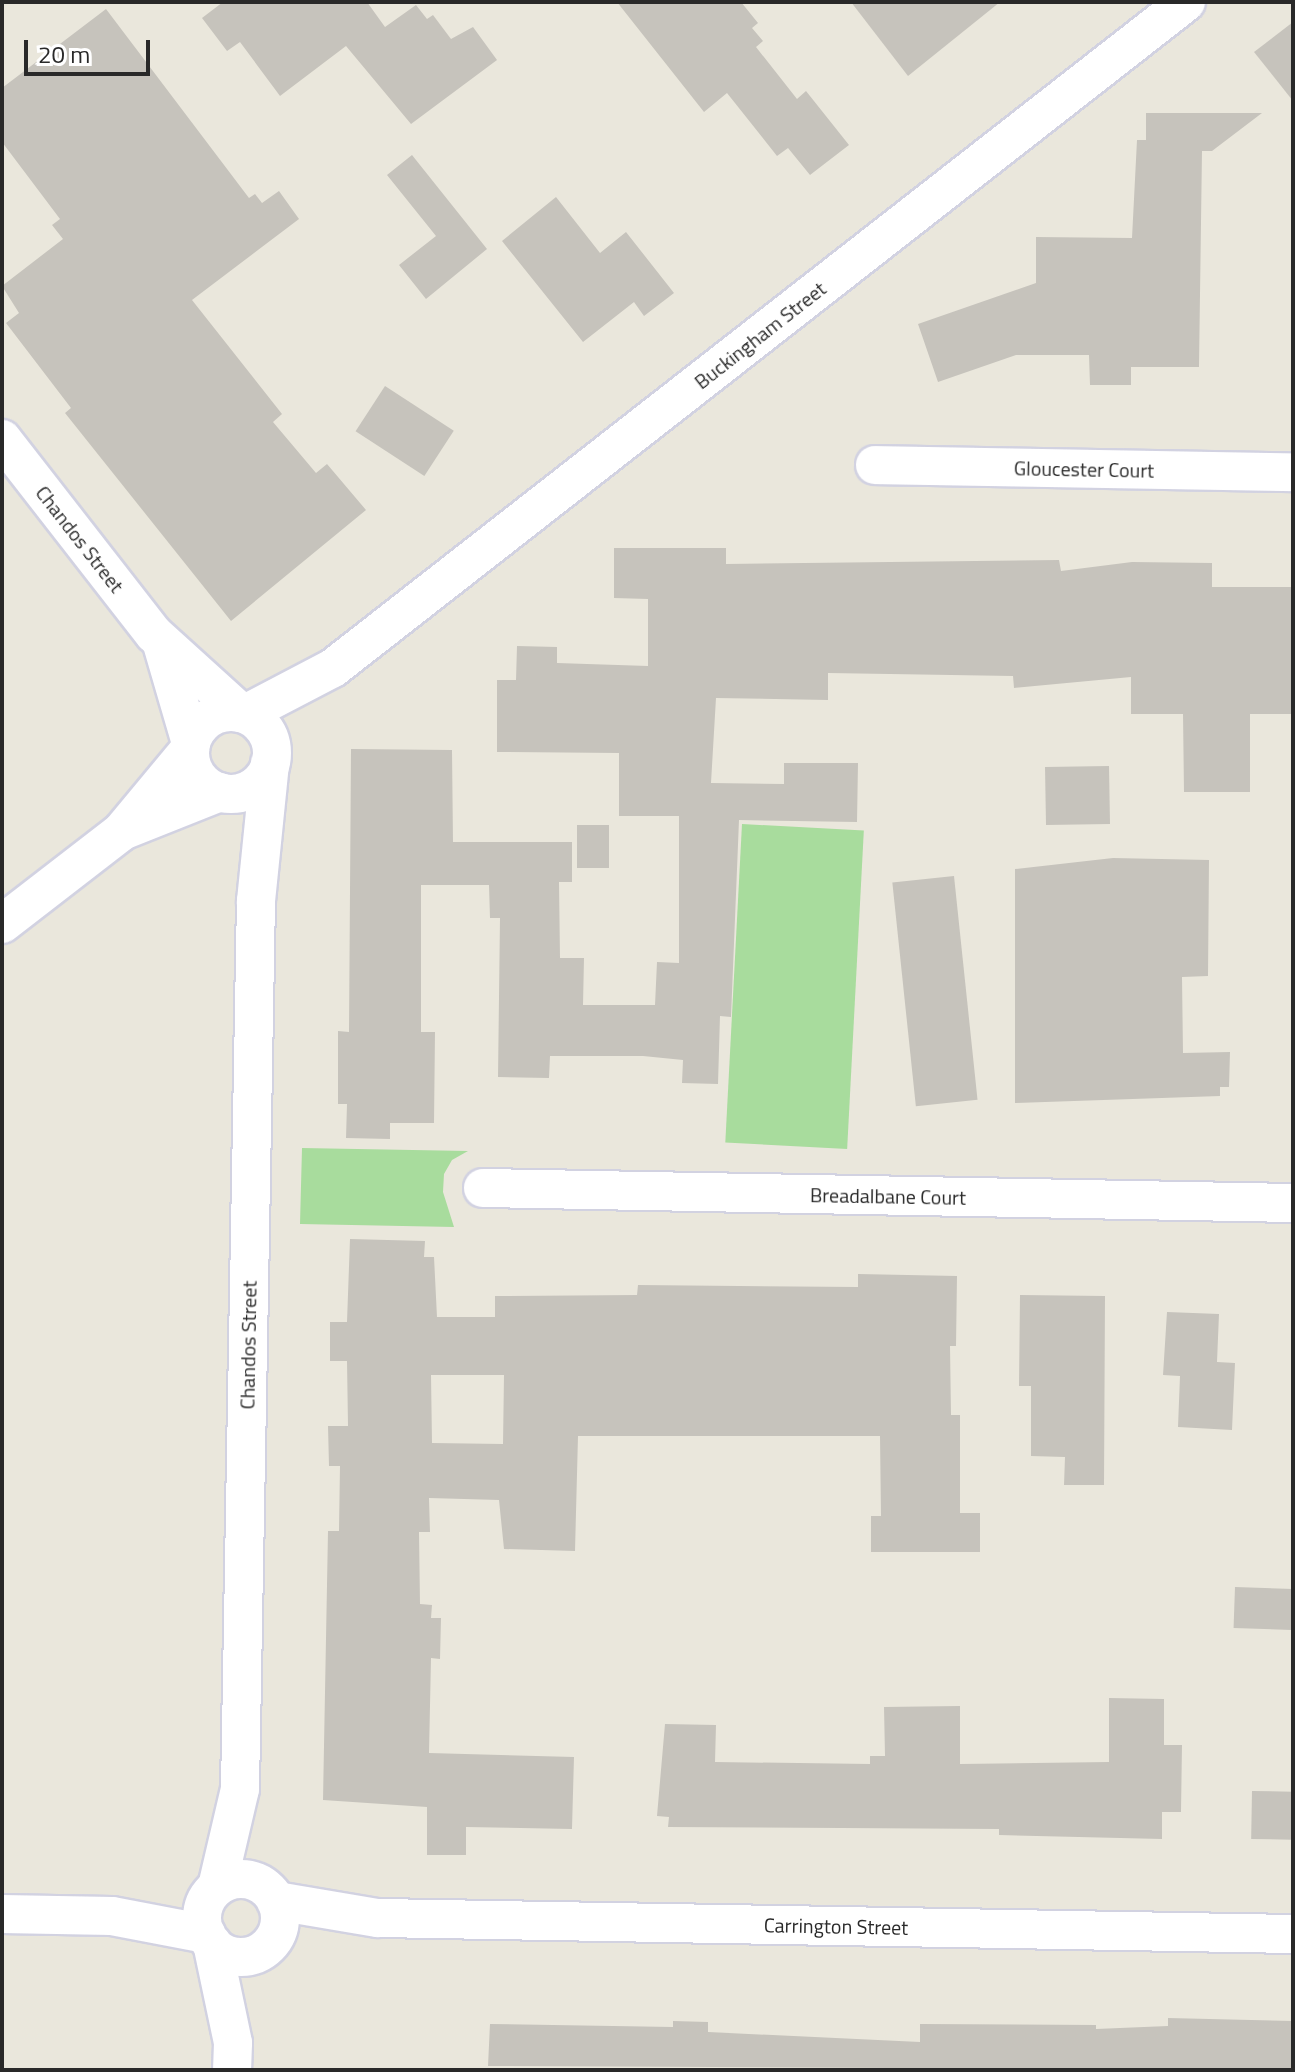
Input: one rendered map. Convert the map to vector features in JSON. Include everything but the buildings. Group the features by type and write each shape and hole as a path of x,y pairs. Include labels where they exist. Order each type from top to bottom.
{"street":[{"name":"Buckingham Street","path":"243,714 333,668 1186,2"},
{"name":"Chandos Street","path":"2,439 159,638 243,714"},
{"name":"Gloucester Court","path":"875,465 1293,472"},
{"name":"Chandos Street","path":"159,638 190,746"},
{"name":"Buckingham Street","path":"271,757 333,668"},
{"path":"2,924 121,832 210,717 243,714 264,728 271,757 248,790 222,793 121,832"},
{"path":"190,746 194,771 222,793"},
{"name":"Chandos Street","path":"240,1789 256,901 271,757"},
{"name":"Chandos Street","path":"222,793 250,848 256,901"},
{"name":"Breadalbane Court","path":"483,1188 1293,1203"},
{"path":"232,2057 203,1913 214,1891 240,1789"},
{"path":"232,2057 273,1919 240,1789"},
{"path":"112,1916 214,1891 239,1879 273,1919"},
{"path":"2,1914 112,1916 209,1939 233,1957 273,1919"},
{"name":"Carrington Street","path":"273,1919 378,1918 1293,1934"}],"green space":[{"path":"742,824 864,830 847,1149 725,1143"},
{"path":"302,1148 468,1151 452,1160 444,1174 443,1192 454,1227 300,1224"}]}
